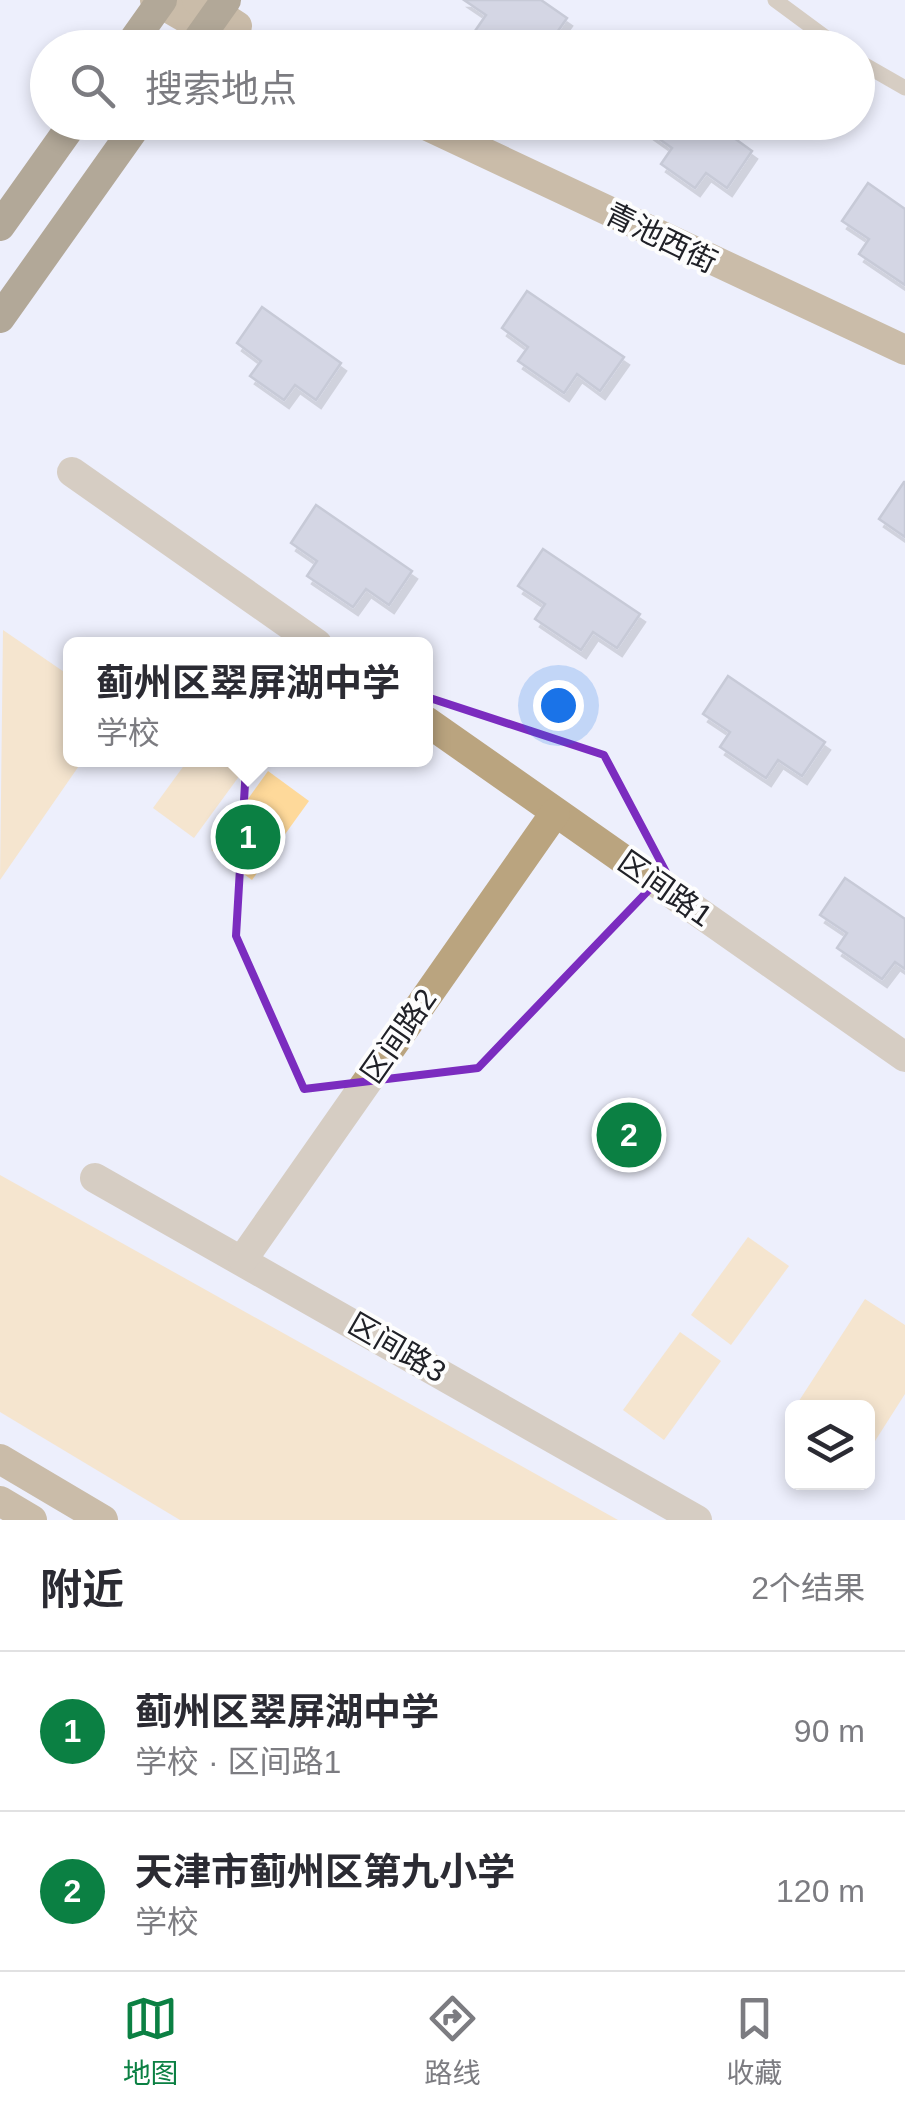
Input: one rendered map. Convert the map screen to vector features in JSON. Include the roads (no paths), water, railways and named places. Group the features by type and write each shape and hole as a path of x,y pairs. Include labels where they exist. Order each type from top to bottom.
{"highway":[{"path":"140,30 159,1"},
{"path":"0,226 61,140"},
{"path":"0,318 125,140"}],"street":[{"path":"159,1 232,30"},
{"name":"青池西街","path":"457,140 905,350"},
{"path":"72,472 307,637"},
{"name":"区间路1","path":"433,726 905,1057"},
{"name":"区间路2","path":"242,1259 556,813"},
{"name":"区间路3","path":"94,1178 697,1520"},
{"path":"0,1458 103,1520"},
{"path":"0,1500 32,1520"}],"lane":[{"path":"775,0 816,30"},
{"path":"875,70 905,88"}],"place":[{"name":"蓟州区翠屏湖中学","path":"248,837"},
{"name":"天津市蓟州区第九小学","path":"629,1135"}]}
